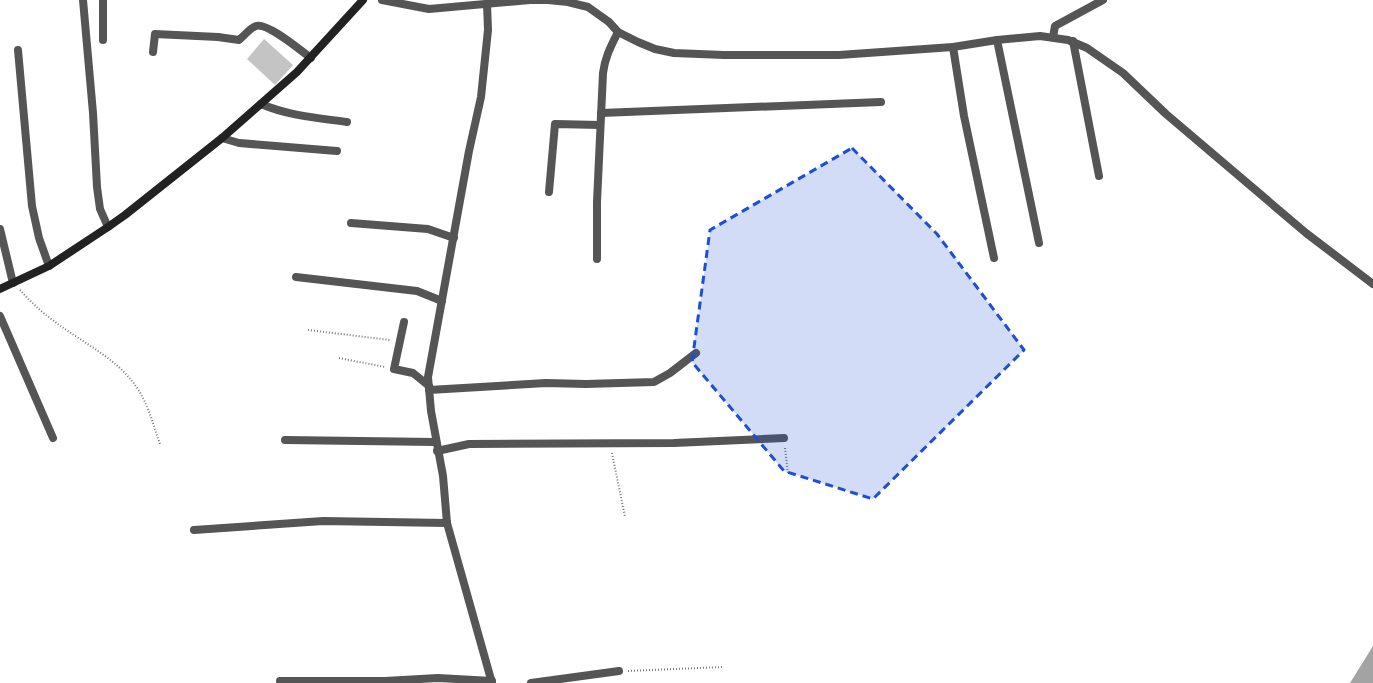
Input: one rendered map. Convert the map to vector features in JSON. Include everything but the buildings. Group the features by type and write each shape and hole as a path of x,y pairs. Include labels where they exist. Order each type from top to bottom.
{"main road":[{"path":"0,289 49,266 108,227 222,138 311,58 363,0"}],"street":[{"path":"83,0 93,113 97,187 100,209 108,227"},
{"path":"103,0 103,40"},
{"path":"382,0 429,9 548,0 590,4 618,32 655,49 674,52 724,55 839,55 953,47 997,40 1040,36 1073,41 1088,48 1123,73 1166,114 1306,233 1373,284"},
{"path":"1053,37 1055,26 1103,0"},
{"path":"280,681 385,682 438,678 492,682 447,522 442,476 430,411 429,388 432,355 484,74 488,30 487,4"},
{"path":"153,52 155,34 218,37 239,40 255,26 259,26 270,29 311,58"},
{"path":"597,259 597,202 604,62 618,32"},
{"path":"997,40 1039,243"},
{"path":"1073,41 1099,176"},
{"path":"953,47 964,116 994,258"},
{"path":"18,50 32,206 39,238 49,266"},
{"path":"601,113 881,102"},
{"path":"261,104 274,110 301,116 347,122"},
{"path":"549,192 555,124 600,125"},
{"path":"222,138 239,143 337,151"},
{"path":"351,224 428,229 454,238"},
{"path":"0,229 13,283"},
{"path":"296,277 417,291 442,301"},
{"path":"0,316 53,438"},
{"path":"404,322 394,369 413,373 429,388 546,383 586,384 654,382 670,373 696,354"},
{"path":"437,451 470,444 674,443 784,438"},
{"path":"285,440 435,442"},
{"path":"194,530 323,521 447,522"},
{"path":"530,683 619,671"}],"path":[{"path":"13,283 29,300 53,321 108,358 126,373 136,386 149,412 160,444"},
{"path":"308,330 400,341"},
{"path":"339,358 394,369"},
{"path":"784,438 788,474"},
{"path":"610,443 626,517"},
{"path":"619,671 723,667"}],"highlighted area":[{"path":"852,148 937,234 1024,350 873,499 784,471 692,362 710,230"}],"shaded area":[{"path":"1373,646 1373,683 1350,683"}]}
